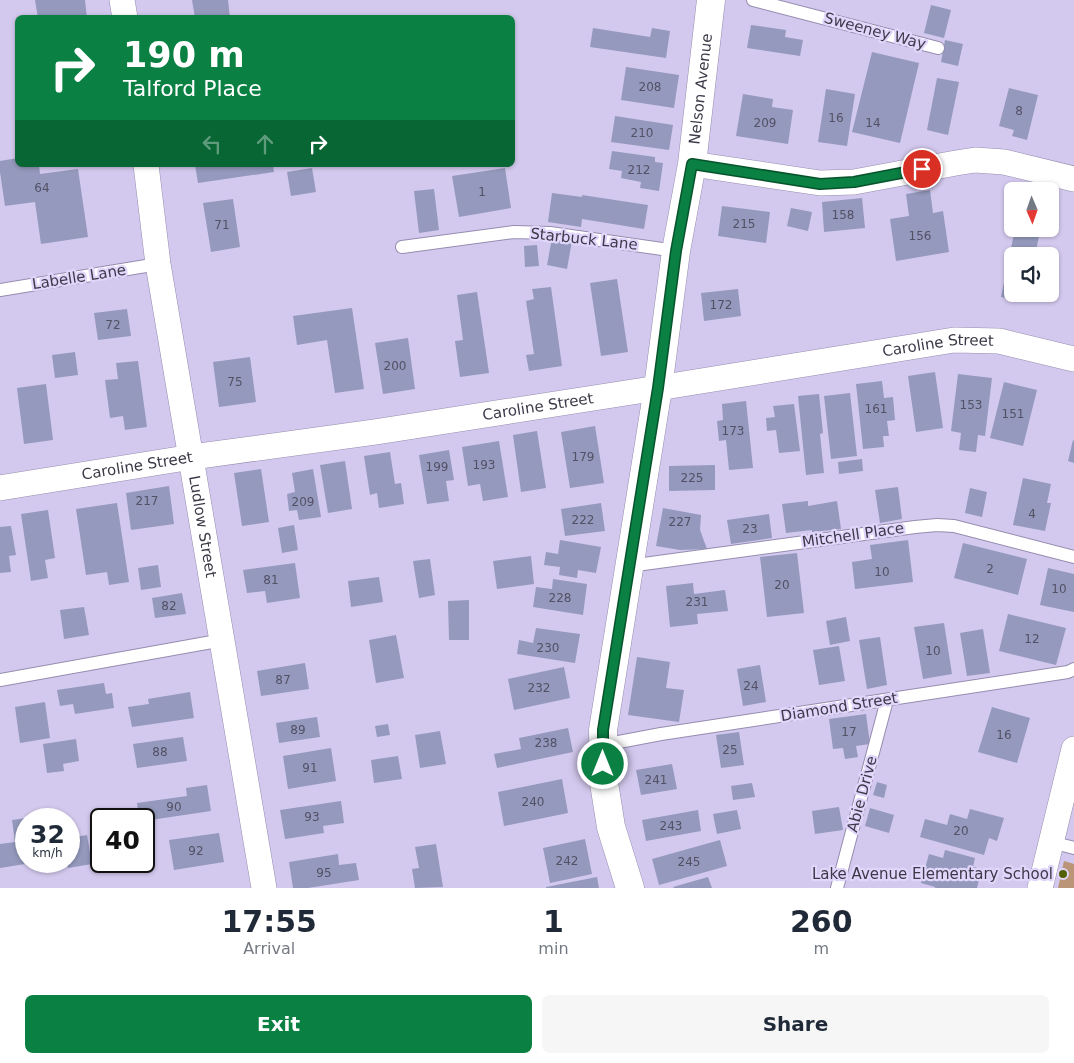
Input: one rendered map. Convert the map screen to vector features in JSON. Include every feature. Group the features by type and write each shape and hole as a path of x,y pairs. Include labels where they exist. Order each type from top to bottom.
{"street":[{"path":"122,0 124,15"},
{"name":"Nelson Avenue","path":"630,888 611,827 604,783 603,730 658,388 676,251 692,164 711,0"},
{"path":"692,164 820,184 854,182 975,160 1004,162 1074,179"},
{"name":"Ludlow Street","path":"146,167 158,264 264,888"},
{"name":"Caroline Street","path":"0,488 192,457 375,432 954,340 999,341 1074,359"},
{"path":"1040,888 1062,845 1074,749"}],"lane":[{"name":"Sweeney Way","path":"754,0 938,48"},
{"name":"Starbuck Lane","path":"402,247 514,232 550,233 676,251"},
{"name":"Labelle Lane","path":"0,290 158,264"},
{"name":"Mitchell Place","path":"629,566 937,525 954,526 1074,557"},
{"path":"0,680 223,640"},
{"name":"Diamond Street","path":"603,745 661,734 1068,672 1074,669"},
{"name":"Abie Drive","path":"837,888 887,700"}],"shaded area":[{"path":"1064,861 1074,864 1074,888 1058,888"}],"building":[{"path":"35,0 85,0 87,15 38,15"},
{"path":"192,0 228,0 230,15 194,15"},
{"path":"931,5 951,10 944,38 924,33"},
{"path":"751,25 786,30 785,37 803,40 800,56 747,48"},
{"path":"593,28 650,37 652,28 670,31 666,58 590,47"},
{"path":"945,40 963,44 958,66 941,62"},
{"path":"872,52 919,63 900,143 852,132"},
{"path":"626,67 679,75 674,108 621,100"},
{"path":"937,78 959,82 948,135 927,130"},
{"path":"1009,88 1038,95 1027,140 1012,136 1014,130 999,126"},
{"path":"826,89 855,94 847,146 818,142"},
{"path":"743,94 773,99 772,107 793,110 788,144 736,136"},
{"path":"615,116 673,125 669,150 611,142"},
{"path":"612,151 655,157 655,162 663,163 659,191 640,188 641,182 621,178 622,171 609,169"},
{"path":"15,158 15,167 39,167 40,174 78,169 88,237 41,244 35,202 5,206 0,161"},
{"path":"195,167 273,167 274,172 198,183"},
{"path":"312,168 316,192 291,196 287,172"},
{"path":"505,168 511,208 459,217 452,176"},
{"path":"434,189 439,230 419,233 414,191"},
{"path":"930,190 933,213 943,211 949,252 896,261 890,219 909,216 906,194"},
{"path":"552,193 582,197 582,195 648,205 644,229 582,219 581,227 548,222"},
{"path":"862,198 865,228 824,232 822,202"},
{"path":"233,199 240,247 211,252 203,203"},
{"path":"722,206 770,212 766,243 718,236"},
{"path":"791,208 812,212 808,231 787,226"},
{"path":"552,238 572,241 567,269 547,265"},
{"path":"1013,238 1039,238 1037,247 1011,247"},
{"path":"537,245 539,266 525,267 524,246"},
{"path":"617,279 628,352 601,356 590,283"},
{"path":"1004,282 1004,298 1001,297"},
{"path":"551,287 562,366 529,371 526,355 534,354 526,301 534,299 532,289"},
{"path":"738,289 741,316 704,321 701,293"},
{"path":"477,292 489,373 460,377 455,341 463,340 457,295"},
{"path":"352,308 364,389 335,393 327,340 297,345 293,316"},
{"path":"127,309 131,336 98,340 94,313"},
{"path":"408,338 415,389 383,394 375,343"},
{"path":"75,352 78,375 55,378 52,355"},
{"path":"250,357 256,402 219,407 213,362"},
{"path":"138,361 147,427 125,430 123,416 110,418 105,380 118,379 116,363"},
{"path":"935,372 943,428 916,432 908,376"},
{"path":"958,374 992,378 985,436 978,435 976,452 959,450 961,433 951,431"},
{"path":"882,381 884,398 893,397 895,420 887,421 889,436 883,436 884,447 863,449 856,384"},
{"path":"1004,382 1037,390 1023,446 990,438"},
{"path":"46,384 53,440 24,444 17,388"},
{"path":"850,393 857,456 831,459 824,396"},
{"path":"819,394 823,433 820,434 824,473 806,475 798,396"},
{"path":"746,401 753,468 729,470 726,440 719,441 717,421 723,420 722,404"},
{"path":"794,404 800,451 779,453 776,430 767,431 766,418 775,417 773,406"},
{"path":"595,426 604,483 570,488 561,432"},
{"path":"537,431 546,488 521,492 513,435"},
{"path":"499,441 508,497 483,501 480,484 468,486 462,447"},
{"path":"1074,441 1074,463 1068,461"},
{"path":"449,450 454,480 446,481 449,501 427,504 419,455"},
{"path":"390,452 395,484 401,483 404,504 379,508 377,493 370,495 364,456"},
{"path":"862,459 863,471 839,474 838,462"},
{"path":"345,461 352,509 328,513 320,465"},
{"path":"715,465 715,490 669,491 669,466"},
{"path":"261,469 269,522 242,526 234,473"},
{"path":"313,469 321,517 299,520 297,510 289,511 287,494 295,492 292,473"},
{"path":"1023,478 1051,484 1047,503 1051,503 1045,531 1013,525"},
{"path":"169,486 174,524 131,530 126,493"},
{"path":"898,487 902,519 880,523 875,490"},
{"path":"970,488 987,492 982,517 965,513"},
{"path":"808,501 808,506 837,501 841,529 786,533 782,504"},
{"path":"117,503 129,582 109,585 107,572 86,575 76,509"},
{"path":"601,503 605,531 565,536 561,509"},
{"path":"663,508 701,515 700,530 707,549 680,550 656,546"},
{"path":"48,510 55,558 45,560 48,578 31,581 21,514"},
{"path":"769,514 772,538 731,544 727,520"},
{"path":"294,525 298,550 282,553 278,528"},
{"path":"11,526 16,555 9,556 11,572 0,573 0,527"},
{"path":"560,540 601,547 596,573 578,570 577,578 559,575 560,567 544,565 546,552 558,554"},
{"path":"908,540 913,582 855,589 852,562 872,559 870,545"},
{"path":"963,543 1027,559 1018,595 954,578"},
{"path":"797,553 804,613 767,617 760,557"},
{"path":"531,556 534,584 497,589 493,561"},
{"path":"430,559 435,595 419,598 413,561"},
{"path":"295,563 300,598 267,603 265,591 247,593 243,570"},
{"path":"158,565 161,587 141,590 138,568"},
{"path":"1048,568 1074,574 1074,612 1040,605"},
{"path":"379,577 383,602 351,607 348,581"},
{"path":"553,579 587,584 583,615 533,607 536,587 552,589"},
{"path":"693,583 694,594 725,590 728,611 697,614 698,624 670,627 666,586"},
{"path":"182,593 186,614 155,618 152,598"},
{"path":"469,600 469,640 449,640 448,601"},
{"path":"84,607 89,635 64,639 60,610"},
{"path":"1008,614 1066,628 1056,665 999,651"},
{"path":"846,617 850,641 830,645 826,621"},
{"path":"944,623 952,674 923,679 914,627"},
{"path":"536,628 580,634 575,663 517,654 519,640 533,643"},
{"path":"983,629 990,673 967,676 960,633"},
{"path":"396,635 404,678 376,683 369,640"},
{"path":"880,637 887,685 867,689 859,640"},
{"path":"839,646 845,681 819,685 813,650"},
{"path":"637,657 670,662 666,688 684,690 679,722 628,715"},
{"path":"305,663 309,689 261,696 257,671"},
{"path":"760,665 766,702 743,706 737,669"},
{"path":"564,667 570,698 514,710 508,679"},
{"path":"104,683 106,694 112,693 114,708 75,714 73,704 60,706 57,690"},
{"path":"190,692 194,718 132,727 128,707 149,704 148,699"},
{"path":"45,702 50,738 20,743 15,707"},
{"path":"992,707 1030,718 1017,763 978,752"},
{"path":"866,714 870,744 856,746 858,757 845,759 843,748 833,749 829,719"},
{"path":"317,717 320,737 279,743 276,723"},
{"path":"388,724 390,735 377,737 375,726"},
{"path":"568,728 573,752 497,768 494,754 521,749 519,738"},
{"path":"440,731 446,764 420,768 415,735"},
{"path":"739,732 744,765 721,768 716,735"},
{"path":"183,737 187,761 137,768 133,744"},
{"path":"76,739 79,761 63,764 64,771 47,773 43,744"},
{"path":"331,748 336,781 288,789 283,756"},
{"path":"398,756 402,779 374,783 371,760"},
{"path":"672,764 677,789 641,795 636,770"},
{"path":"562,779 568,813 504,826 498,792"},
{"path":"877,782 887,785 884,798 873,795"},
{"path":"752,783 755,797 733,800 731,786"},
{"path":"207,785 211,811 155,819 155,808 138,808 137,803 187,796 186,788"},
{"path":"341,801 344,823 323,826 324,833 285,839 280,810"},
{"path":"839,807 843,830 815,834 812,811"},
{"path":"870,808 894,815 889,833 865,826"},
{"path":"970,809 1004,818 997,841 989,838 984,855 920,837 925,819 947,825 950,814 967,819"},
{"path":"698,810 701,831 646,841 642,820"},
{"path":"737,810 741,829 717,834 713,814"},
{"path":"12,820 15,820 15,842"},
{"path":"219,833 224,862 174,870 169,840"},
{"path":"87,835 90,864 80,866 80,836"},
{"path":"585,839 592,874 550,883 543,848"},
{"path":"720,840 727,866 659,885 652,859"},
{"path":"15,842 15,866 0,868 0,844"},
{"path":"436,844 443,887 415,888 412,869 419,868 415,847"},
{"path":"945,850 975,858 973,867 982,869 977,888 935,888 921,883 929,854 943,858"},
{"path":"338,854 339,865 356,863 359,880 308,888 293,888 289,862"},
{"path":"597,877 599,888 546,888 546,887"},
{"path":"708,877 712,888 673,887"}],"place":[{"name":"Lake Avenue Elementary School","path":"1063,874"}],"route":[{"path":"603,764 603,730 658,388 676,251 692,164 820,184 854,182 922,169"}]}
